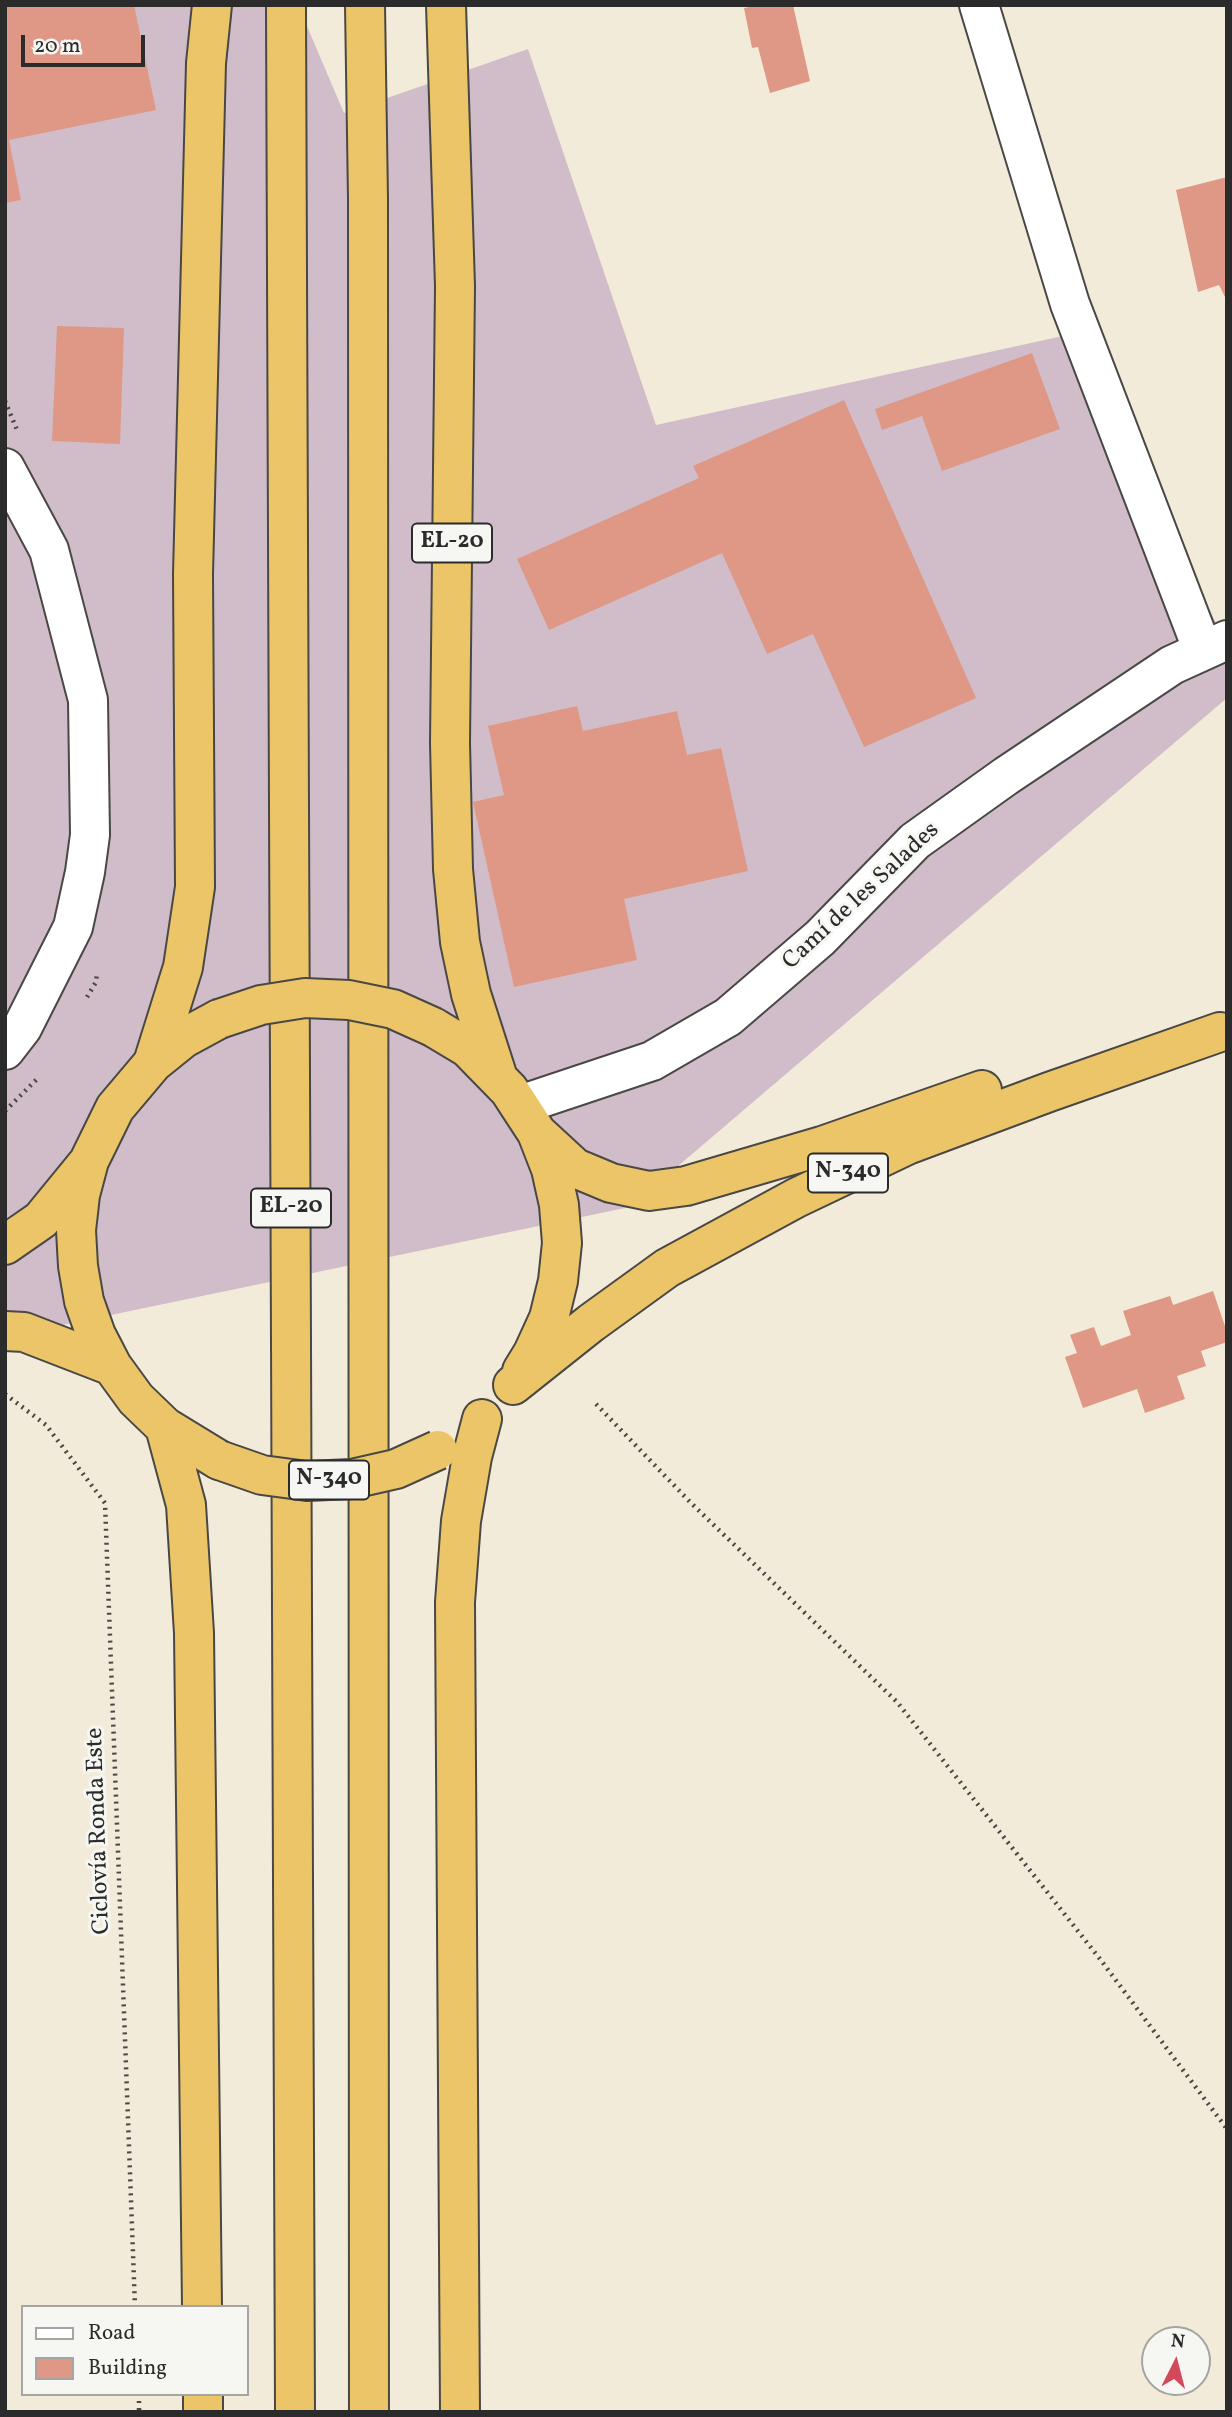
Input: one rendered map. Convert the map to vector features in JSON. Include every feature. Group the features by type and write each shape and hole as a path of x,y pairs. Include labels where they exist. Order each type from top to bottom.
{"highway":[{"path":"153,1063 183,967 195,887 193,574 206,63 212,5"},
{"name":"EL-20","path":"286,5 295,2412"},
{"path":"365,5 368,200 369,2412"},
{"name":"EL-20","path":"446,5 455,286 450,743 453,869 460,942 471,994 518,1104"},
{"name":"N-340","path":"305,998 349,1000 382,1007 433,1027 468,1048 575,1168 611,1183 649,1191 686,1186 822,1146 1101,1049 1223,1031 907,1145 796,1198 667,1268 591,1323 513,1385 482,1419 438,1451 396,1469 352,1479 307,1481 262,1475 219,1460 165,1427 136,1399 112,1366 96,1335 84,1301 76,1230 80,1195 89,1161 115,1108 153,1063 184,1038 219,1019 261,1005 305,998"},
{"name":"N-340","path":"513,1385 549,1318 558,1281 562,1244 559,1205 551,1169 518,1104"},
{"name":"N-340","path":"5,1245 41,1220 89,1161"},
{"path":"5,1331 24,1332 112,1366"},
{"path":"460,2412 455,1602 461,1521 472,1457 482,1419"},
{"path":"165,1427 186,1505 194,1633 202,2305"}],"street":[{"path":"979,5 1070,304 1215,645"},
{"path":"5,468 49,550 88,700 90,835 73,927 22,1028 5,1050"},
{"name":"Camí de les Salades","path":"518,1104 652,1060 728,1017 820,938 915,841 1006,776 1172,665 1215,645"}],"path":[{"name":"Ciclovía Ronda Este","path":"5,1394 46,1425 105,1503 135,2305"},
{"path":"596,1404 691,1503 897,1702 1100,1959 1227,2129"}],"shaded area":[{"path":"5,5 298,5 344,113 528,49 656,425 1072,334 1227,645 1227,698 630,1207 5,1337"}],"building":[{"path":"5,5 134,5 156,110 9,140 21,200 5,203"},
{"path":"793,5 810,81 770,93 758,47 752,48 744,8"},
{"path":"1227,177 1227,301 1219,285 1198,292 1176,190"},
{"path":"57,326 124,328 120,444 52,441"},
{"path":"1032,353 1060,429 942,471 922,416 882,430 875,409"},
{"path":"844,400 976,698 864,747 813,634 767,654 722,553 549,630 517,559 699,478 693,466"},
{"path":"577,706 583,731 677,711 687,755 721,748 748,871 624,899 637,960 514,987 473,802 504,795 488,726"},
{"path":"1213,1291 1227,1332 1227,1342 1201,1351 1206,1366 1177,1376 1185,1399 1145,1413 1137,1389 1083,1408 1065,1357 1077,1353 1070,1335 1094,1327 1101,1346 1131,1335 1123,1311 1170,1296 1173,1305"}]}
